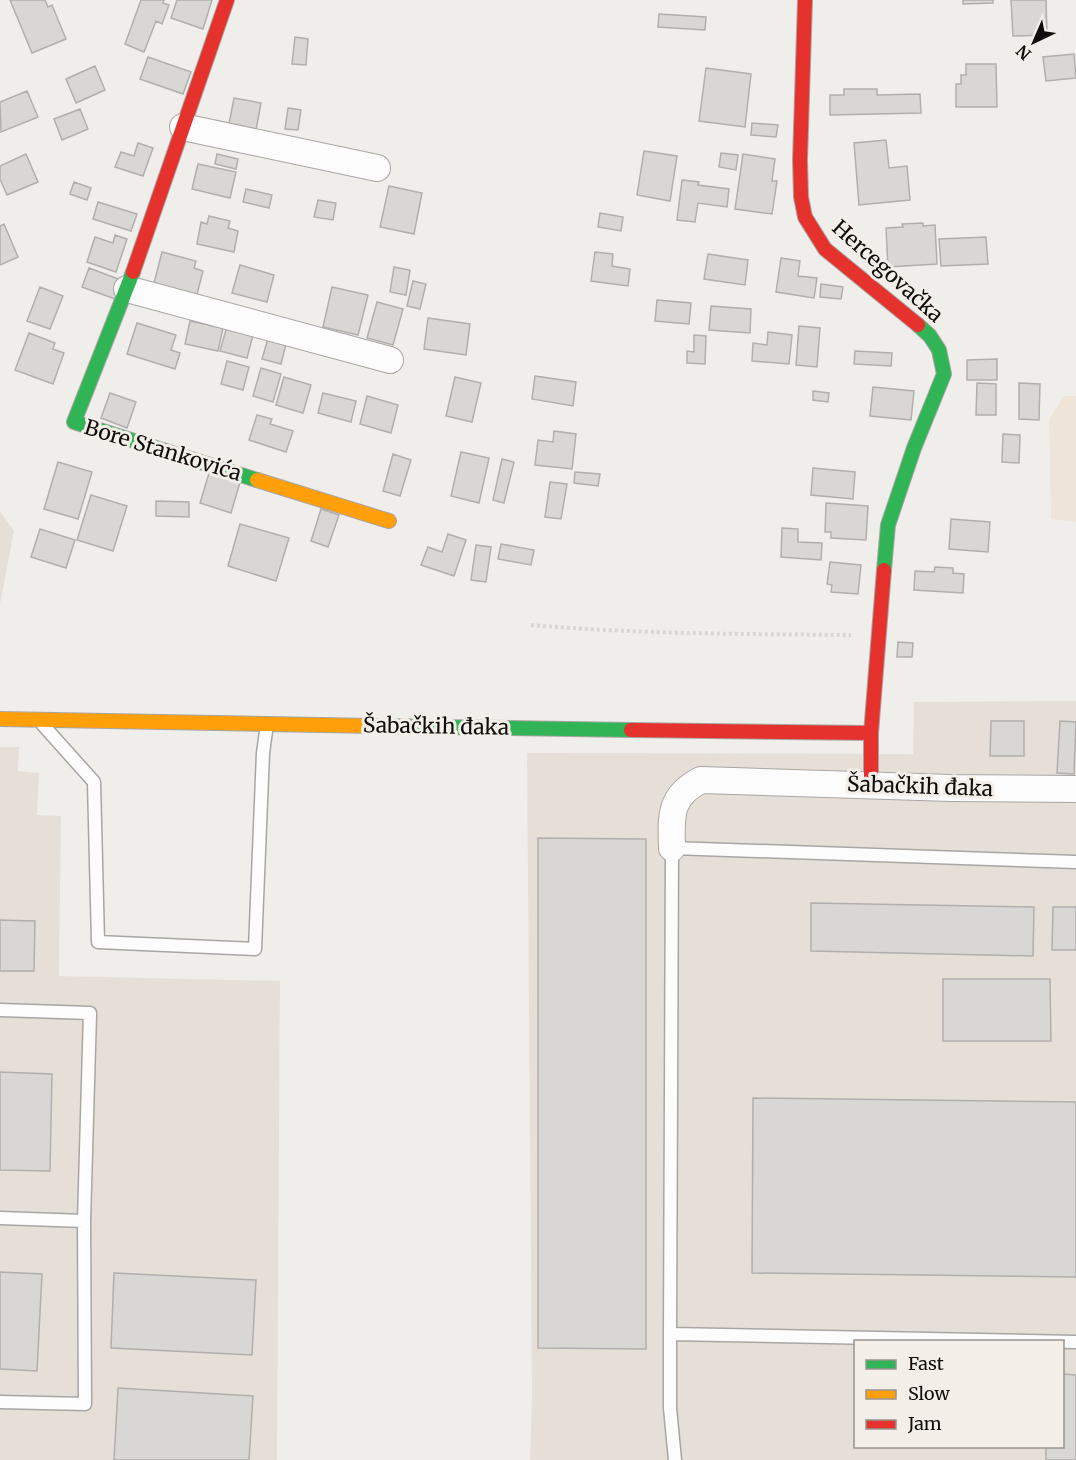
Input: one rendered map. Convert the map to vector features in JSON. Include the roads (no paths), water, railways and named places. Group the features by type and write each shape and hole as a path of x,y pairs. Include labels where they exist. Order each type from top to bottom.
{"street":[{"name":"Bore Stankovića","path":"227,0 126,289 74,422 389,521"},
{"name":"Hercegovačka","path":"806,0 800,160 801,197 805,217 825,249 939,345 944,362 944,374 914,448 888,525 872,733 871,784"},
{"path":"183,127 377,168"},
{"path":"126,289 390,360"},
{"name":"Šabačkih đaka","path":"0,719 872,733"},
{"name":"Šabačkih đaka","path":"672,848 671,815 675,804 690,785 701,780 951,788 1076,789"}],"lane":[{"path":"39,721 94,782 98,942 255,949 262,753 267,723"},
{"path":"675,1460 670,1408 672,848 1076,862"},
{"path":"0,1010 90,1013 84,1221 85,1404 0,1402"},
{"path":"0,1218 84,1221"},
{"path":"670,1334 974,1340"}]}
